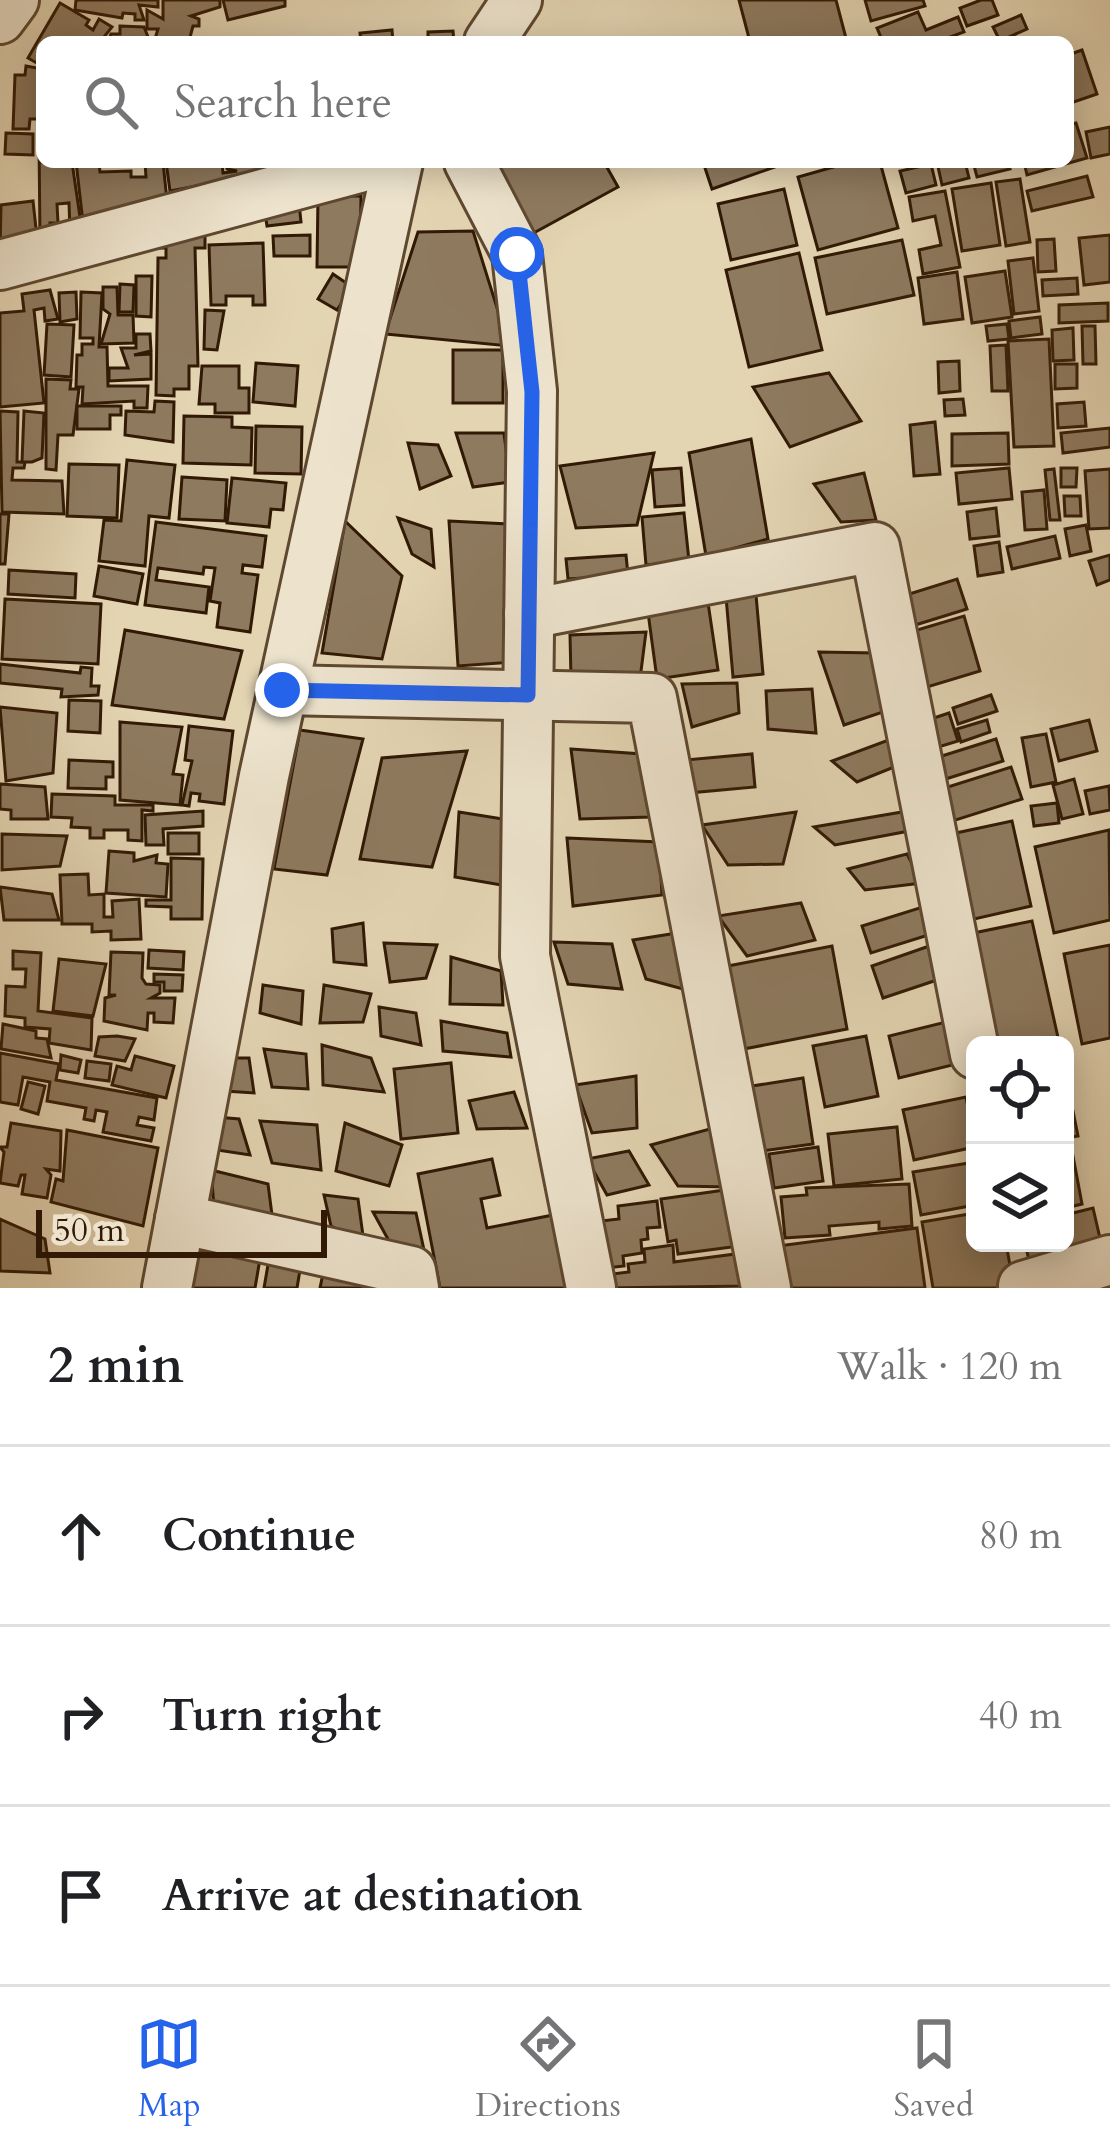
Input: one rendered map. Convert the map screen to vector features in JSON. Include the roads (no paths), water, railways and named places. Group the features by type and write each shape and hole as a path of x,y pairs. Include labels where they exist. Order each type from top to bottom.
{"street":[{"path":"0,19 14,0"},
{"path":"494,36 517,0"},
{"path":"0,266 359,168"},
{"path":"166,1288 282,690 397,168"},
{"path":"472,168 517,254 532,392 525,956 591,1288"},
{"path":"529,614 875,547 971,1036"},
{"path":"282,690 652,698 766,1288"},
{"path":"180,1219 411,1282"},
{"path":"1020,1272 1110,1260"}]}
